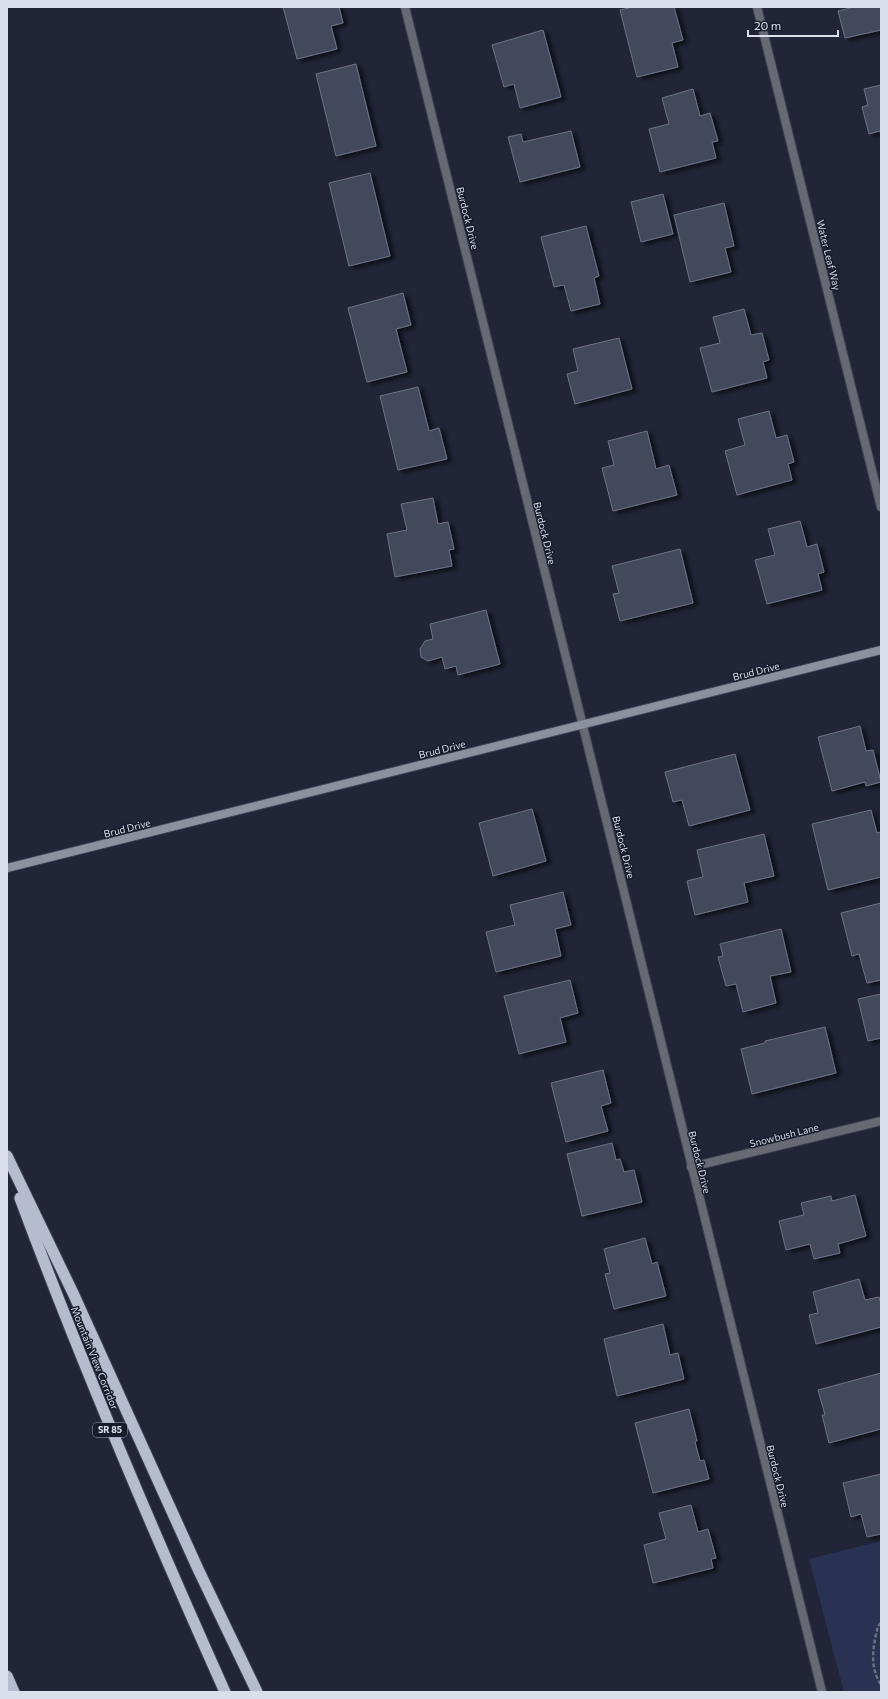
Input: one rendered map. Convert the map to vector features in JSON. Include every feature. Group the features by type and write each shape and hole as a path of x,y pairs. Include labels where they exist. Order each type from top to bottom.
{"highway":[{"path":"7,1156 73,1294 198,1569 257,1692"},
{"name":"Mountain View Corridor","path":"7,1162 54,1289 105,1416 225,1692"},
{"path":"7,1676 14,1692"}],"main road":[{"name":"Brud Drive","path":"7,868 881,650"}],"street":[{"name":"Burdock Drive","path":"405,7 822,1692"},
{"name":"Water Leaf Way","path":"757,7 881,507"},
{"name":"Snowbush Lane","path":"691,1167 881,1121"}],"path":[{"path":"881,1623 878,1626 872,1650 875,1676 881,1685"}],"shaded area":[{"path":"881,1541 881,1692 844,1692 809,1559"}],"building":[{"path":"283,7 339,7 343,23 331,26 337,49 297,59"},
{"path":"633,7 674,7 683,40 672,43 678,67 637,77 620,10"},
{"path":"854,7 881,7 881,30 845,38 838,11"},
{"path":"543,30 561,97 520,108 514,84 504,87 492,45"},
{"path":"356,64 376,146 336,156 316,74"},
{"path":"881,85 881,136 880,131 869,134 862,107 868,105 864,89"},
{"path":"693,89 700,116 710,113 718,141 712,142 716,158 660,172 649,129 669,124 662,98"},
{"path":"571,131 580,167 520,182 508,137 521,134 523,142"},
{"path":"370,173 390,256 349,266 329,183"},
{"path":"663,194 673,234 641,242 631,202"},
{"path":"724,203 734,246 725,248 731,272 690,282 674,215"},
{"path":"586,226 599,276 594,278 600,304 571,311 564,285 554,287 541,237"},
{"path":"403,293 411,325 396,329 407,372 367,382 348,308"},
{"path":"744,309 751,335 762,333 769,360 763,362 767,378 712,392 700,348 720,343 713,317"},
{"path":"619,338 632,389 575,404 567,374 578,371 573,349"},
{"path":"418,387 429,431 439,428 447,459 398,470 380,396"},
{"path":"769,411 776,438 787,435 794,462 788,464 792,480 737,495 725,451 745,445 738,419"},
{"path":"647,431 656,469 669,465 677,495 613,511 602,468 614,465 608,441"},
{"path":"433,498 438,524 448,522 454,549 449,550 452,566 395,577 387,534 407,530 401,504"},
{"path":"800,521 807,547 817,544 824,572 818,574 822,590 767,604 755,560 775,555 768,529"},
{"path":"680,549 693,603 620,621 613,594 619,593 612,566"},
{"path":"486,610 500,664 458,675 456,666 445,669 442,657 428,661 421,657 420,649 425,641 433,639 430,624"},
{"path":"860,726 866,751 873,750 881,782 866,786 865,782 832,791 818,737"},
{"path":"735,754 750,810 689,826 682,800 673,802 665,772"},
{"path":"532,809 546,861 493,876 479,823"},
{"path":"871,810 877,833 881,832 881,877 828,890 812,824"},
{"path":"764,834 774,876 744,883 748,902 695,915 687,881 703,877 697,850"},
{"path":"563,892 571,925 555,929 561,956 496,972 486,932 515,925 510,905"},
{"path":"881,903 881,980 867,983 859,954 852,956 841,913"},
{"path":"781,929 791,972 770,976 776,1003 743,1012 736,984 726,986 718,957 723,956 720,944"},
{"path":"570,980 578,1013 560,1018 566,1042 519,1054 504,996"},
{"path":"881,994 881,1038 868,1041 858,999"},
{"path":"825,1027 836,1073 752,1094 741,1049 765,1043 765,1041"},
{"path":"603,1070 611,1103 601,1106 608,1131 566,1142 551,1083"},
{"path":"612,1143 616,1160 620,1159 624,1172 634,1170 642,1202 582,1216 567,1154"},
{"path":"855,1195 866,1236 838,1244 840,1253 814,1259 810,1244 786,1250 779,1221 804,1215 801,1203 831,1196 832,1201"},
{"path":"645,1238 652,1264 657,1262 666,1296 614,1309 605,1274 610,1273 604,1249"},
{"path":"859,1279 865,1300 879,1297 881,1304 881,1327 816,1344 809,1315 818,1313 813,1292"},
{"path":"663,1324 670,1355 678,1353 684,1379 617,1396 604,1339"},
{"path":"881,1373 881,1429 829,1443 822,1415 825,1415 818,1390"},
{"path":"689,1409 697,1441 695,1442 700,1461 704,1460 709,1479 653,1493 635,1423"},
{"path":"881,1474 881,1534 867,1537 861,1514 851,1517 843,1483"},
{"path":"691,1505 698,1532 708,1529 716,1558 711,1559 713,1568 653,1583 644,1545 666,1539 659,1513"}]}
